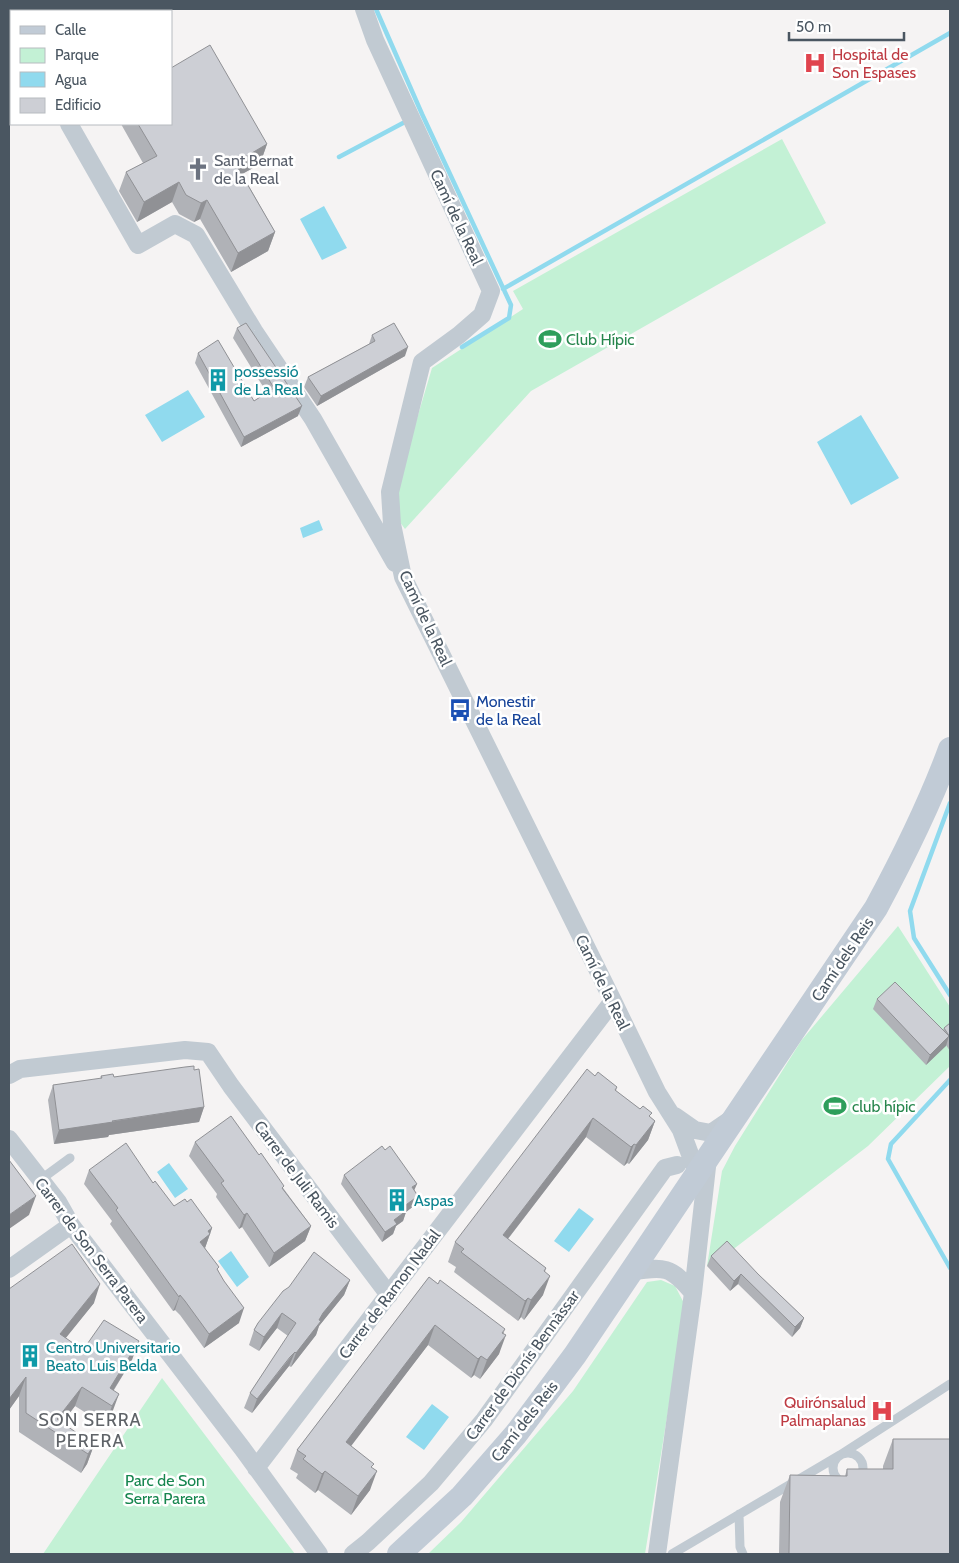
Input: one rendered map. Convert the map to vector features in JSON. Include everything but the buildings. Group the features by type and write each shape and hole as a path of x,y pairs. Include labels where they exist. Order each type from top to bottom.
{"street":[{"name":"Camí de la Real","path":"364,9 375,40 491,291 482,315 459,335 422,362 390,492 392,524 403,577 613,1001 656,1092 681,1130 694,1164"},
{"path":"70,125 138,245 175,224 196,235 254,331 313,419 403,577"},
{"name":"Camí dels Reis","path":"399,1554 462,1496 516,1434 575,1355 664,1221 694,1164 736,1117 876,908 909,848 942,773 950,749"},
{"name":"Carrer de Ramon Nadal","path":"256,1468 613,1001"},
{"name":"Carrer de Juli Ramis","path":"9,1075 20,1069 186,1050 208,1052 231,1086 389,1295"},
{"path":"670,1113 695,1130 711,1133 736,1117"},
{"name":"Carrer de Son Serra Parera","path":"9,1139 58,1202 71,1225 236,1440 319,1554"},
{"name":"Camí dels Reis","path":"657,1554 694,1294 694,1164"},
{"name":"Carrer de Dionís Bennàssar","path":"353,1554 431,1483 484,1420 665,1168 694,1164"},
{"path":"9,1269 71,1225"},
{"path":"630,1272 656,1267 672,1271 684,1281 694,1294"}],"lane":[{"path":"40,1180 70,1158"},
{"path":"672,1554 840,1455 950,1384"},
{"path":"845,1453 859,1458 863,1468 862,1473 856,1480 847,1482 834,1479 833,1467 836,1458 840,1455 845,1453"},
{"path":"798,1480 814,1480"},
{"path":"739,1514 741,1551"}],"green space":[{"name":"Club Hípic","path":"782,139 826,223 531,391 405,529 397,518 394,496 432,368 523,309 513,291"},
{"name":"club hípic","path":"898,926 950,1007 950,1066 868,1146 727,1254 724,1251 707,1266 722,1171 735,1146 801,1041"},
{"path":"661,1280 675,1286 685,1305 645,1554 428,1554 461,1522 573,1391 647,1282"},
{"name":"Parc de Son Serra Parera","path":"162,1378 295,1554 43,1554"}],"water":[{"path":"324,206 347,248 322,260 300,219"},
{"path":"188,390 205,417 162,442 145,415"},
{"path":"861,415 899,478 851,505 817,442"},
{"path":"319,520 323,530 303,538 300,528"},
{"path":"169,1163 188,1189 175,1198 157,1172"},
{"path":"579,1208 594,1219 569,1252 554,1241"},
{"path":"231,1251 249,1277 237,1287 218,1261"},
{"path":"432,1404 449,1417 424,1450 406,1437"}],"waterway":[{"path":"376,9 422,114 511,305 509,318 462,347"},
{"path":"503,289 950,33"},
{"path":"339,157 403,123"},
{"path":"950,803 910,911 914,938 950,995"},
{"path":"950,1080 891,1144 888,1159 950,1268"}],"place":[{"name":"Hospital de Son Espases","path":"815,63"},
{"name":"Sant Bernat de la Real","path":"198,169"},
{"name":"Club Hípic","path":"550,339"},
{"name":"possessió de La Real","path":"218,380"},
{"name":"Monestir de la Real","path":"460,710"},
{"name":"club hípic","path":"835,1106"},
{"name":"Aspas","path":"397,1200"},
{"name":"Centro Universitario Beato Luis Belda","path":"30,1356"},
{"name":"Quirónsalud Palmaplanas","path":"882,1411"}],"district":[{"name":"SON SERRA PERERA","path":"90,1430"}]}
